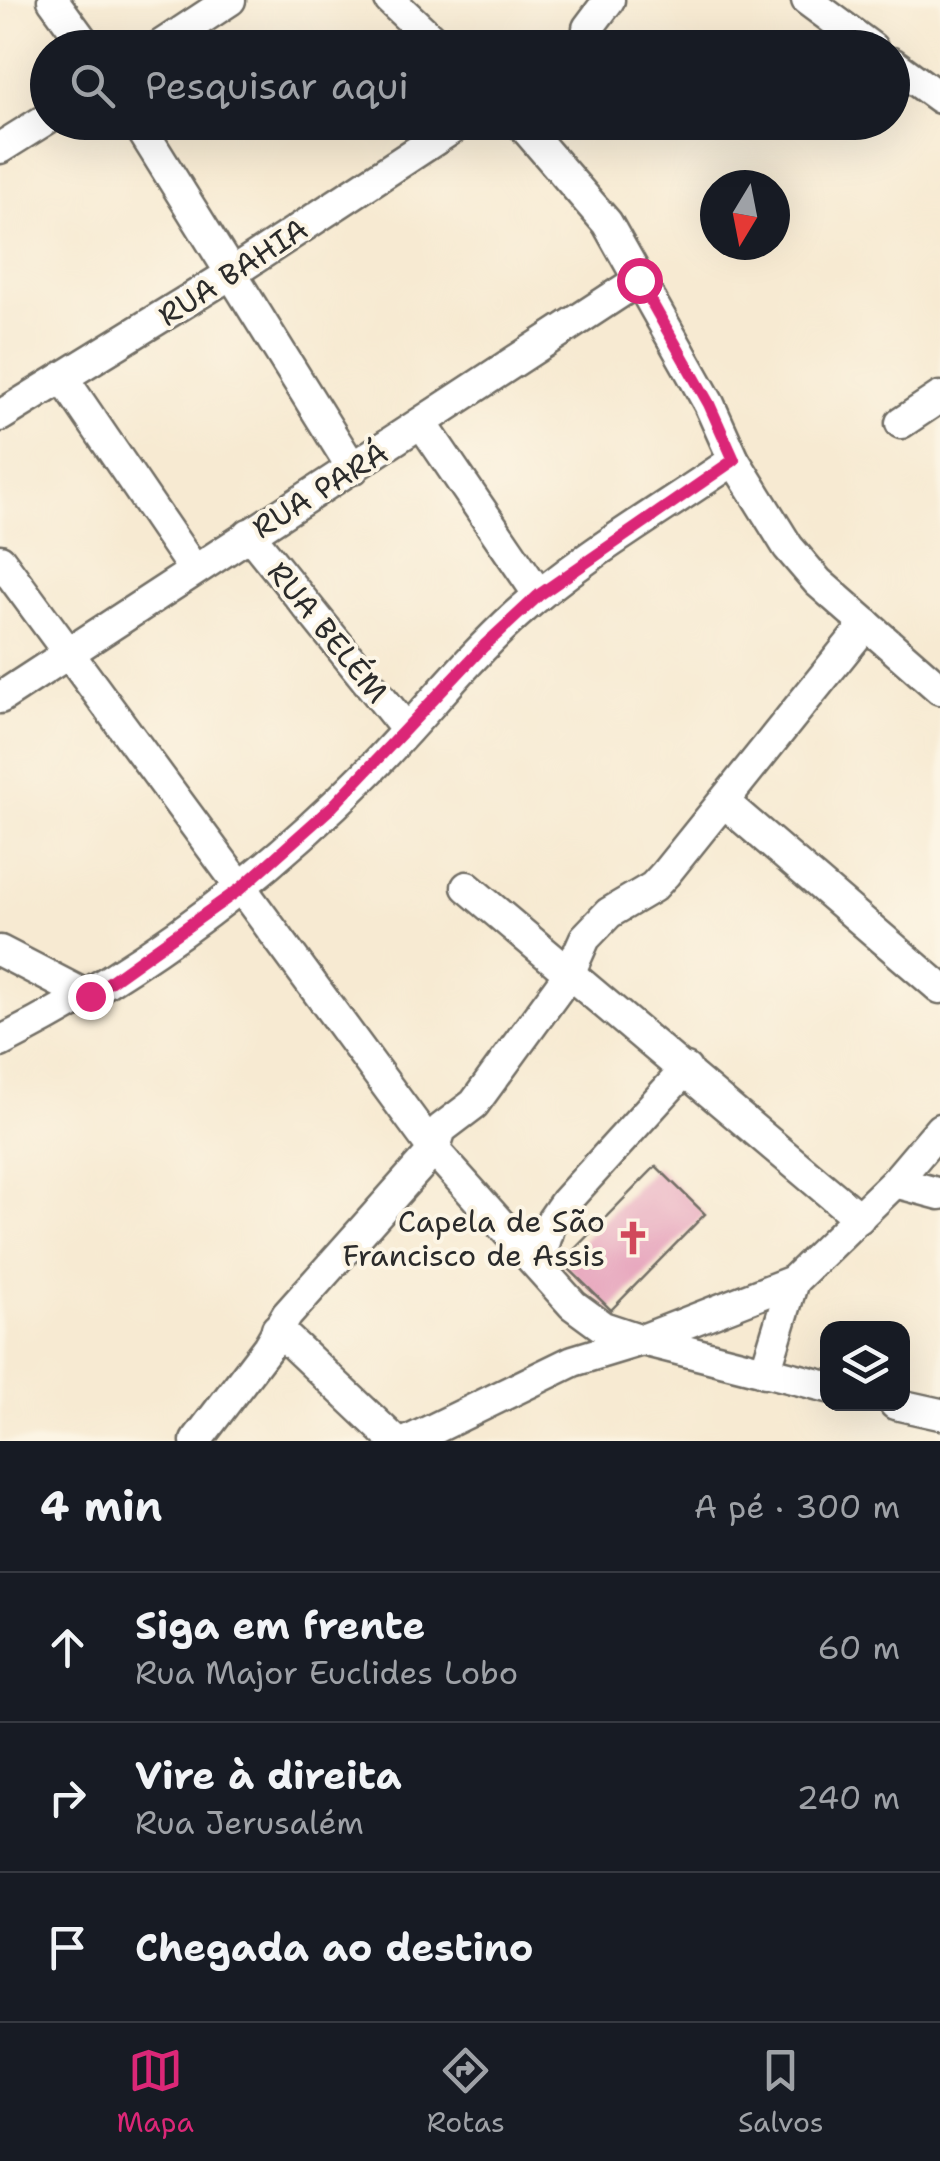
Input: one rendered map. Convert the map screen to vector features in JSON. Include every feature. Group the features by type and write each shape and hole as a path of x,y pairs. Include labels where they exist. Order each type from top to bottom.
{"street":[{"path":"53,0 75,30"},
{"path":"184,30 230,0"},
{"path":"390,0 422,30"},
{"path":"588,28 609,0"},
{"path":"807,0 848,30"},
{"path":"910,75 938,93"},
{"path":"0,147 30,129"},
{"path":"149,140 229,275 354,469"},
{"name":"RUA BAHIA","path":"0,416 229,275 435,140"},
{"path":"536,140 584,192 639,280 709,404 734,460 788,546 818,582 940,689"},
{"name":"RUA PARÁ","path":"0,698 639,280"},
{"path":"63,378 194,570"},
{"path":"902,423 940,396"},
{"path":"423,424 539,595"},
{"path":"0,1042 90,996 240,889 333,806 539,595 734,460"},
{"name":"RUA BELÉM","path":"249,534 407,730"},
{"path":"0,560 434,1150 589,1318 642,1340 820,1385"},
{"path":"196,1441 268,1348 278,1328 434,1150 441,1129 474,1104 569,974 597,924 652,887 725,803 866,624"},
{"path":"725,803 940,988"},
{"path":"468,887 858,1218"},
{"path":"0,951 90,996"},
{"path":"538,1264 551,1222 565,1202 686,1069"},
{"path":"410,1441 524,1382 792,1281 895,1182 940,1129"},
{"path":"895,1182 940,1194"},
{"path":"765,1372 792,1281"},
{"path":"278,1328 394,1441"},
{"path":"910,1407 940,1414"}],"building":[{"name":"Capela de São Francisco de Assis","path":"656,1166 705,1214 611,1310 562,1262"}],"place":[{"name":"Capela de São Francisco de Assis","path":"633,1238"}],"route":[{"path":"90,996 240,889 333,806 484,646 539,595 734,460 709,404 639,280"}]}
